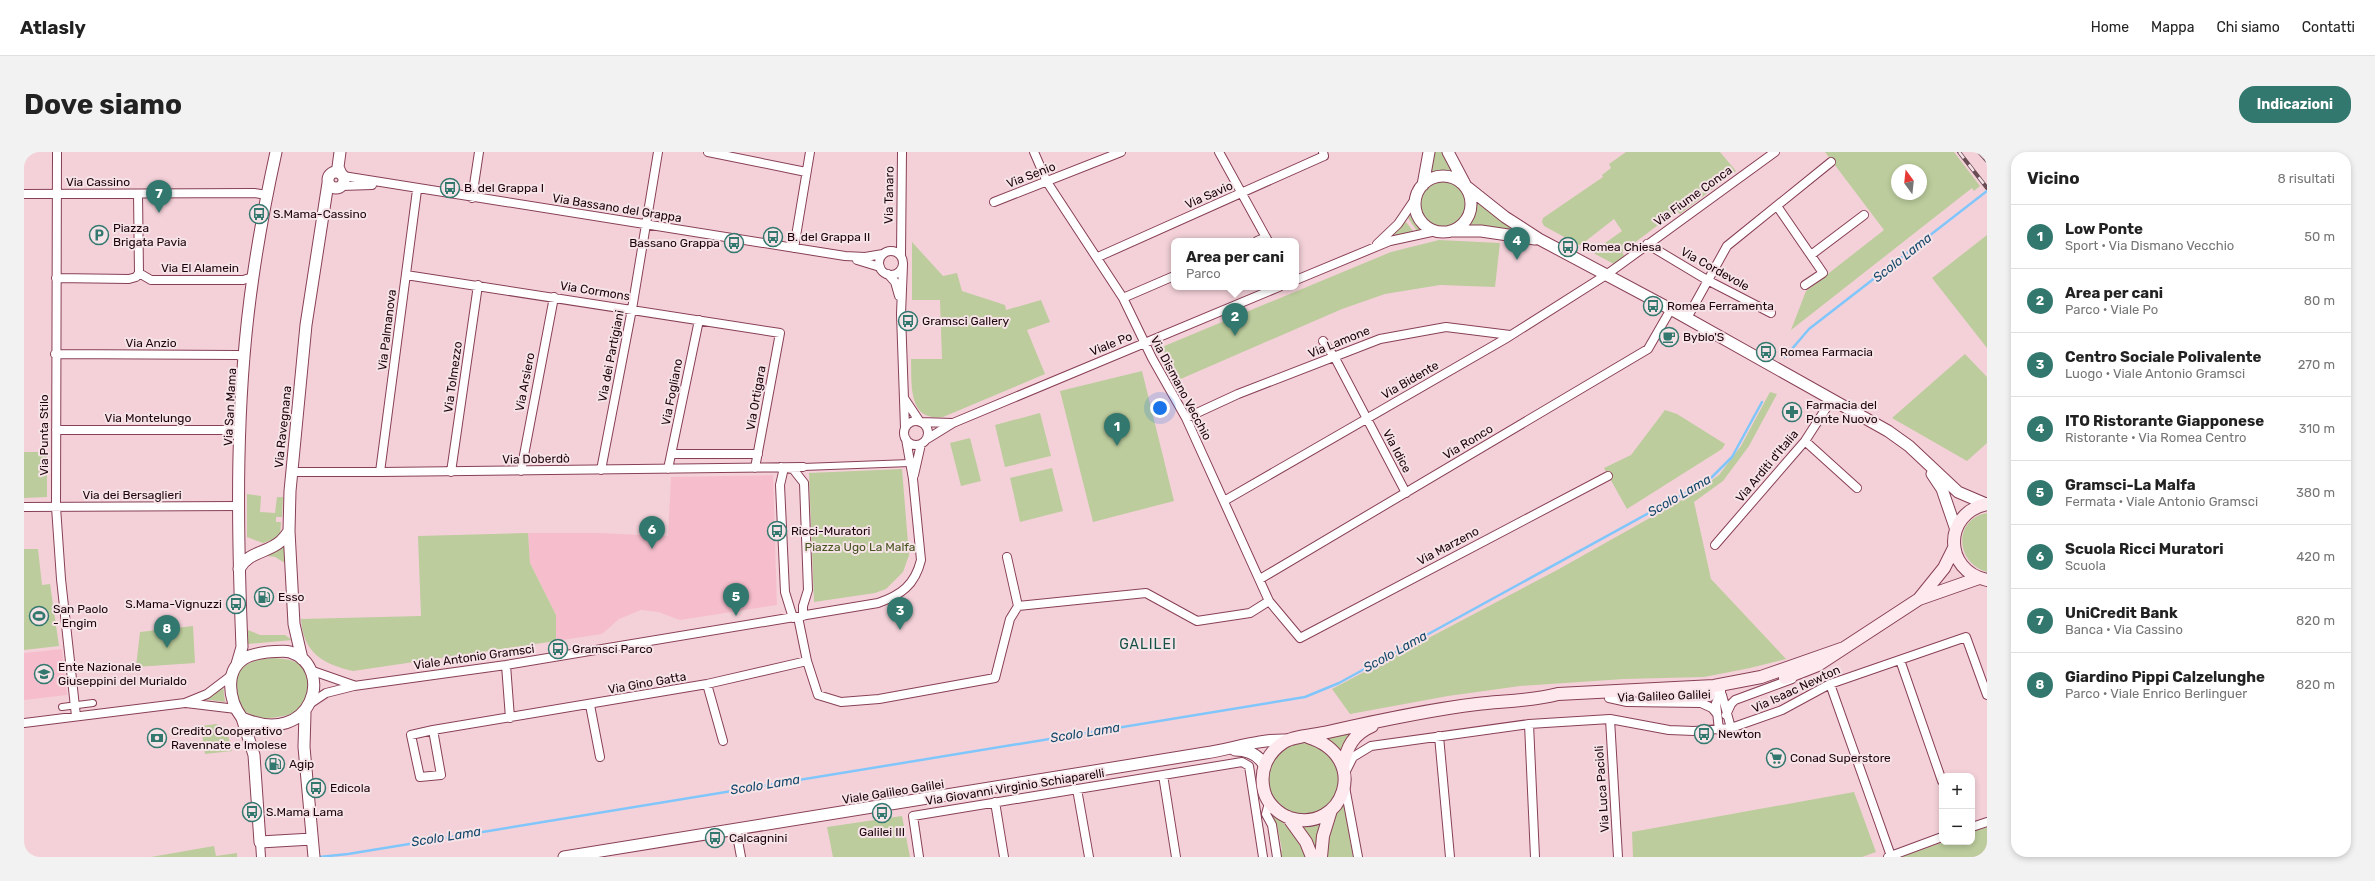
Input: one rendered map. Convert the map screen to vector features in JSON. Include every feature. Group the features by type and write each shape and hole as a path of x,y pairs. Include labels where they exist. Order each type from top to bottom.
{"main road":[{"path":"1983,579 1962,566 1954,548 1956,530 1967,513 1986,504"},
{"name":"Via Galileo Galilei","path":"1919,599 1944,568 1954,548"},
{"name":"Via Galileo Galilei","path":"1546,697 1556,700 1668,698 1718,694 1765,684 1808,670 1919,599 1983,579"},
{"name":"Via Galileo Galilei","path":"1308,737 1476,704 1546,697 1558,694 1714,686 1761,677 1844,648"},
{"name":"Via Galileo Galilei","path":"1344,774 1347,750 1356,735 1386,721"},
{"path":"1312,857 1303,837 1288,817 1278,811 1270,803 1262,784 1264,765 1272,751 1286,740 1308,737 1331,747 1344,774 1340,798 1331,810 1323,836 1321,857"},
{"path":"1288,817 1311,819 1331,810"}],"street":[{"name":"Via Punta Stilo","path":"57,152 55,354 56,507 61,579 76,716"},
{"name":"Via San Mama","path":"237,664 242,646 239,568 239,506 241,427 245,359 253,277 276,152"},
{"name":"Via Ravegnana","path":"302,659 294,625 289,531 292,472 306,325 327,199 338,181 340,152"},
{"path":"472,198 479,152"},
{"name":"Via dei Partigiani","path":"601,470 632,310 658,152"},
{"path":"708,152 806,172"},
{"path":"794,248 810,152"},
{"name":"Via Tanaro","path":"901,255 902,152"},
{"name":"Via Dismano Vecchio","path":"1034,152 1047,182 1098,257 1123,298 1144,344 1186,418 1260,578 1269,601 1300,638"},
{"name":"Via Senio","path":"994,202 1121,152"},
{"path":"1219,152 1266,238"},
{"name":"Via Savio","path":"1098,257 1324,156 1323,152"},
{"path":"1373,248 1398,224 1415,199 1423,185 1429,152"},
{"path":"1448,152 1470,195 1468,214 1457,228 1449,231"},
{"name":"Via Fiume Conca","path":"1606,274 1772,153"},
{"path":"1687,318 1727,246 1831,162"},
{"path":"1423,185 1437,177 1445,176 1459,180 1505,217 1539,239 1671,309 1888,431 1909,446 1958,492 1986,504"},
{"name":"Via Bassano del Grappa","path":"338,181 385,184 845,256 866,258 885,253"},
{"name":"Via Palmanova","path":"380,472 417,190"},
{"name":"Via Cassino","path":"24,194 254,193 267,195"},
{"path":"56,278 129,279 136,277 138,273 138,194"},
{"path":"1415,199 1417,216 1422,222 1436,231"},
{"path":"1777,206 1823,273 1806,285"},
{"path":"1811,255 1864,215"},
{"path":"1299,279 1373,248 1406,237 1436,231 1480,231 1539,239"},
{"name":"Via Tanaro","path":"885,253 896,245 900,238"},
{"name":"Via Cordevole","path":"1648,244 1707,280 1771,313"},
{"path":"901,314 903,265 901,255 894,252 885,253 880,260 880,267 888,274 899,291 904,398 903,417 906,439 911,444 924,442 927,427 920,422 904,398"},
{"name":"Via Bassano del Grappa","path":"845,256 880,267"},
{"path":"888,274 899,272 903,265"},
{"name":"Via El Alamein","path":"138,273 152,280 243,280 253,277"},
{"name":"Via Bidente","path":"1224,501 1368,419 1510,335 1606,274"},
{"name":"Via Cormons","path":"406,275 780,333"},
{"path":"1123,298 1171,277"},
{"name":"Via Tolmezzo","path":"451,472 478,285"},
{"name":"Viale Po","path":"924,442 952,423 1272,290"},
{"name":"Via Arsiero","path":"521,471 554,297"},
{"name":"Via Ronco","path":"1260,578 1648,349 1671,309"},
{"name":"Via Fogliano","path":"668,469 699,320"},
{"name":"Via Lamone","path":"1186,418 1238,394 1335,358 1380,339 1446,327 1510,335"},
{"name":"Via Ortigara","path":"755,468 780,333"},
{"name":"Via Idice","path":"1323,341 1335,358 1406,493"},
{"name":"Via Anzio","path":"55,354 237,355 242,356 245,359"},
{"name":"Via Arditi d'Italia","path":"1715,544 1805,441 1832,399"},
{"path":"905,428 910,423 920,422"},
{"name":"Viale Po","path":"920,422 938,424 952,423"},
{"name":"Via Montelungo","path":"56,430 235,430 241,427"},
{"name":"Viale Antonio Gramsci","path":"311,703 326,693 354,686 506,665 798,617 878,603 903,592 912,583 918,573 921,549 913,479 906,439"},
{"path":"1805,441 1857,488"},
{"name":"Viale Antonio Gramsci","path":"913,479 924,442"},
{"path":"672,454 758,454"},
{"path":"1923,460 1942,490 1956,530"},
{"path":"780,468 910,463"},
{"path":"780,468 793,469 804,484 808,590 798,617"},
{"path":"780,468 783,472 781,482 785,592 798,617 807,661 818,695 842,702 879,699 995,678 1010,618 1018,606 1007,557"},
{"name":"Via Doberdò","path":"292,472 451,472 780,468"},
{"path":"781,482 790,475 799,478"},
{"name":"Via Marzeno","path":"1300,638 1608,476"},
{"name":"Via dei Bersaglieri","path":"24,507 239,506"},
{"path":"239,568 250,555 281,542 289,531"},
{"path":"1018,606 1146,593 1197,621 1250,613 1269,601"},
{"path":"788,599 798,602 805,598"},
{"name":"Via Isaac Newton","path":"1344,774 1353,757 1364,749 1439,736 1529,724 1610,719 1669,730 1719,730 1731,728 1782,710 1830,684 1966,637 1987,695"},
{"path":"242,718 264,725 276,725 288,723 305,713 311,703 313,686 310,670 302,659 290,652 268,652 247,657 237,664 232,675 230,686 236,709 242,718 254,755 261,857"},
{"path":"1900,660 1939,773"},
{"name":"Via Gino Gatta","path":"434,730 441,775 420,777 411,735 434,730 590,705 707,684 807,661"},
{"path":"506,665 510,718"},
{"name":"Viale Antonio Gramsci","path":"310,670 354,686"},
{"path":"1726,715 1731,704 1735,700 1789,681 1808,670"},
{"path":"185,703 207,694 232,675"},
{"path":"1719,730 1716,703 1718,694 1723,689 1755,682 1761,677"},
{"path":"707,684 722,741"},
{"path":"1830,684 1890,856 1939,838"},
{"path":"1671,689 1679,692 1713,691 1718,694 1724,698 1726,715 1731,728"},
{"path":"1609,698 1627,702 1701,703 1712,708 1717,714"},
{"path":"62,707 93,703"},
{"path":"24,723 185,703 236,709"},
{"path":"590,705 600,757"},
{"path":"305,713 304,747 314,857"},
{"name":"Via Luca Pacioli","path":"1610,719 1618,857"},
{"path":"1529,724 1535,857"},
{"path":"1439,736 1450,857"},
{"path":"1225,750 1262,742 1286,740"},
{"path":"1225,750 1244,750 1260,758 1264,765"},
{"name":"Viale Galileo Galilei","path":"564,857 1225,750"},
{"path":"1205,754 1208,768"},
{"name":"Via Giovanni Virginio Schiaparelli","path":"919,857 913,816 1246,763 1254,799"},
{"path":"1344,774 1358,857"},
{"path":"1163,775 1176,857"},
{"path":"1043,780 1045,794"},
{"path":"1262,784 1256,791 1254,799 1263,857"},
{"path":"1077,789 1089,857"},
{"path":"947,796 950,810"},
{"path":"995,802 1004,857"},
{"path":"1270,803 1266,814 1272,825 1277,857"},
{"path":"1258,824 1268,820"},
{"path":"1975,826 1987,822"},
{"path":"736,830 741,857"},
{"path":"260,842 312,839"}],"shaded area":[{"path":"773,475 777,605 680,620 658,612 641,610 619,619 602,634 556,641 556,615 530,563 528,533 598,533 668,536 671,477"},
{"name":"Ente Nazionale Giuseppini del Murialdo","path":"62,649 67,695 24,700 24,653"}],"green space":[{"path":"1433,152 1442,152 1457,177 1441,174 1428,178"},
{"path":"1626,152 1720,152 1736,171 1680,214 1677,211 1622,252 1625,257 1614,264 1595,254 1594,251 1622,231 1614,219 1579,245 1544,226 1542,222 1543,218 1603,177 1602,175 1611,168 1609,164"},
{"path":"1825,152 1954,152 1980,186 1974,191 1972,188 1791,330 1806,291 1884,230"},
{"path":"1438,180 1448,180 1460,187 1467,199 1467,209 1460,221 1448,228 1438,228 1430,224 1423,217 1419,209 1419,199 1423,191 1430,184"},
{"path":"1473,196 1492,214 1512,227 1510,231 1465,227 1473,213"},
{"path":"1413,211 1419,225 1425,230 1417,231 1408,218"},
{"path":"1406,222 1413,231 1385,240"},
{"path":"1987,235 1987,348 1932,278"},
{"path":"1439,240 1500,243 1495,287 1440,285 1385,294 1342,309 1176,381 1162,347 1391,252"},
{"path":"912,242 943,276 957,273 962,291 1005,305 1006,310 1041,300 1050,322 1027,330 1045,374 943,417 931,417 923,413 917,407 914,399 911,379 911,359 942,359 940,300 912,300"},
{"path":"1965,354 1987,377 1987,443 1967,461 1892,418"},
{"path":"1142,371 1174,501 1093,522 1060,391"},
{"path":"1770,392 1777,394 1749,446 1723,481 1694,502 1711,579 1786,659 1704,677 1624,679 1520,686 1448,696 1350,714 1332,689 1559,569 1696,492 1719,475 1741,446"},
{"path":"1665,410 1677,414 1725,444 1722,449 1627,509 1604,468 1631,455"},
{"path":"1040,413 1051,456 1005,467 995,425"},
{"path":"970,438 981,481 961,486 950,443"},
{"path":"24,452 47,452 47,497 24,498"},
{"path":"1052,468 1063,511 1020,522 1010,478"},
{"name":"Piazza Ugo La Malfa","path":"902,469 909,555 903,572 886,589 875,593 814,602 809,473"},
{"path":"247,494 261,496 260,512 275,513 277,497 283,497 282,517 276,517 276,522 281,522 280,537 263,543 247,537"},
{"path":"1987,513 1987,572 1976,567 1969,560 1964,551 1962,541 1968,523 1976,517"},
{"path":"528,533 530,563 556,615 556,641 353,671 332,665 316,655 310,649 303,631 301,619 421,616 418,536"},
{"path":"288,542 285,563 275,557 260,555"},
{"name":"San Paolo - Engim","path":"24,549 38,549 42,585 50,584 59,646 24,650"},
{"path":"193,626 195,663 136,667 140,632"},
{"path":"248,630 260,635 285,635 292,640 248,644"},
{"path":"272,658 289,660 301,665 308,676 311,693 295,712 278,717 262,718 248,713 239,704 236,697 236,678 239,671 251,662"},
{"path":"223,686 225,702 202,699 214,694"},
{"path":"216,724 226,728 232,751 205,754 201,726"},
{"path":"1356,729 1339,753 1324,739"},
{"path":"1303,743 1323,749 1333,759 1339,779 1333,799 1323,809 1303,815 1283,809 1273,799 1267,779 1273,759 1283,749"},
{"path":"1854,792 1876,852 1862,857 1633,857 1632,832"},
{"path":"1344,805 1353,857 1325,857 1332,821 1339,809"},
{"path":"1271,812 1292,832 1307,857 1279,857 1278,853 1282,850 1277,825 1273,822"},
{"path":"902,816 910,857 833,857 827,827"},
{"path":"1323,821 1316,846 1313,846 1299,824"},
{"path":"1987,827 1987,857 1900,857 1939,844 1939,845 1975,845 1975,831"},
{"path":"214,846 216,856 237,853 237,857 151,857"}],"waterway":[{"name":"Scolo Lama","path":"1785,357 1809,329 1987,191"},
{"name":"Scolo Lama","path":"319,857 348,854 1305,697 1339,683 1709,480 1732,457 1762,402"}],"railway":[{"path":"1959,152 1987,188"},
{"path":"1979,152 1987,161"}],"place":[{"name":"B. del Grappa I","path":"450,188"},
{"name":"UniCredit Bank","path":"159,213"},
{"name":"S.Mama-Cassino","path":"259,214"},
{"name":"Piazza Brigata Pavia","path":"99,235"},
{"name":"B. del Grappa II","path":"773,237"},
{"name":"Bassano Grappa","path":"734,243"},
{"name":"Romea Chiesa","path":"1568,247"},
{"name":"ITO Ristorante Giapponese","path":"1517,260"},
{"name":"Romea Ferramenta","path":"1653,306"},
{"name":"Gramsci Gallery","path":"908,321"},
{"name":"Area per cani","path":"1235,336"},
{"name":"Byblo'S","path":"1669,337"},
{"name":"Romea Farmacia","path":"1766,352"},
{"name":"Farmacia del Ponte Nuovo","path":"1792,412"},
{"name":"Low Ponte","path":"1117,446"},
{"name":"Ricci-Muratori","path":"777,531"},
{"name":"Scuola Ricci Muratori","path":"652,549"},
{"name":"Esso","path":"264,597"},
{"name":"S.Mama-Vignuzzi","path":"236,604"},
{"name":"San Paolo - Engim","path":"39,616"},
{"name":"Gramsci-La Malfa","path":"736,616"},
{"name":"Centro Sociale Polivalente","path":"900,630"},
{"name":"Giardino Pippi Calzelunghe","path":"167,648"},
{"name":"Gramsci Parco","path":"558,649"},
{"name":"Ente Nazionale Giuseppini del Murialdo","path":"44,674"},
{"name":"Newton","path":"1704,734"},
{"name":"Credito Cooperativo Ravennate e Imolese","path":"157,738"},
{"name":"Conad Superstore","path":"1776,758"},
{"name":"Agip","path":"275,764"},
{"name":"Edicola","path":"316,788"},
{"name":"S.Mama Lama","path":"252,812"},
{"name":"Galilei III","path":"882,813"},
{"name":"Calcagnini","path":"715,838"}],"district":[{"name":"GALILEI","path":"1148,644"}]}
